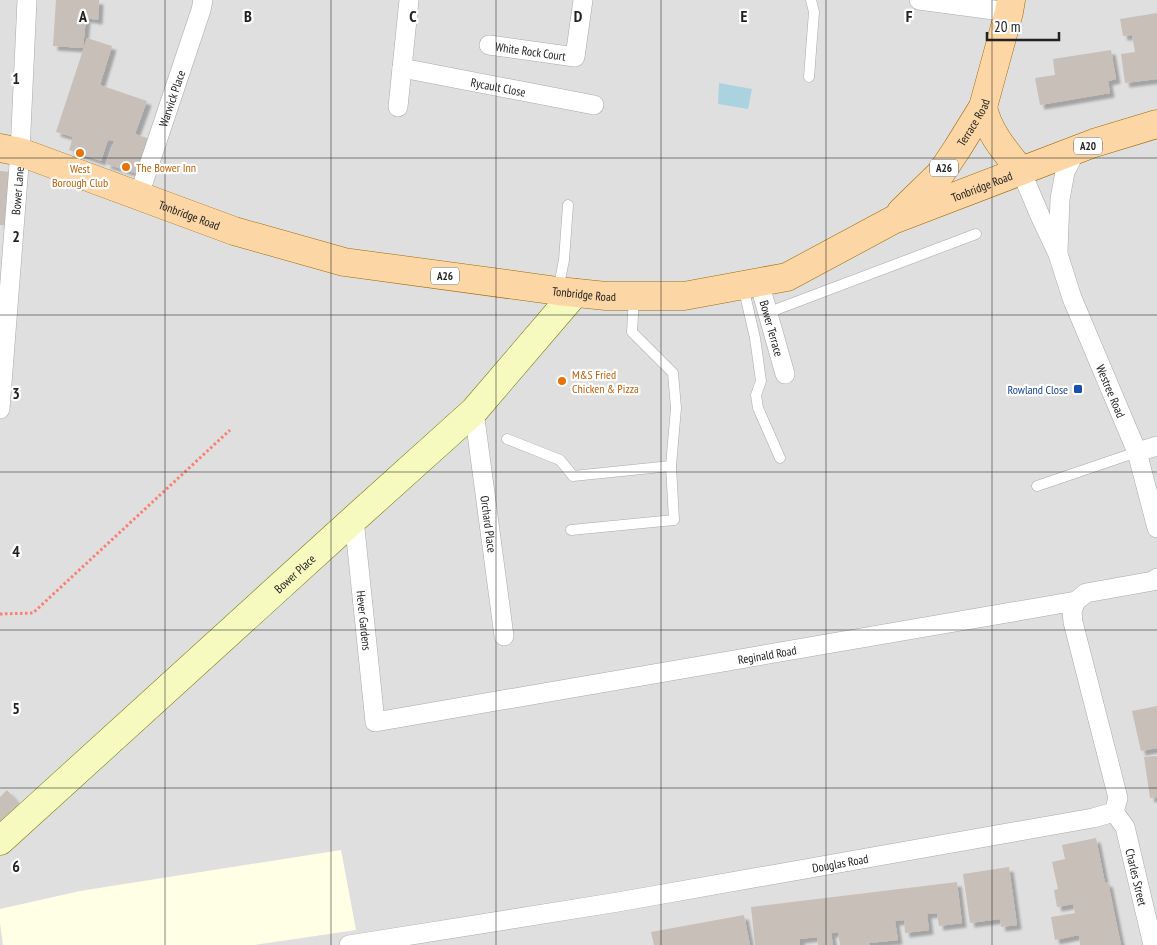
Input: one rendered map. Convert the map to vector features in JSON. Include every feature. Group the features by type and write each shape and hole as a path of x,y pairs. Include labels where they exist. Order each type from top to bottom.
{"main road":[{"name":"Terrace Road","path":"893,220 940,173 983,107 1010,6"},
{"name":"Westree Road","path":"983,107 985,118 993,133 1021,171"},
{"name":"Tonbridge Road","path":"10,150 234,232 344,262 566,292 606,296 684,296 787,277 893,220 1094,143 1157,124"}],"street":[{"name":"Bower Lane","path":"0,409 10,150 27,0"},
{"name":"Warwick Place","path":"139,196 203,0"},
{"name":"White Rock Court","path":"489,45 575,57 583,0"},
{"path":"920,0 1010,6"},
{"path":"398,107 408,7"},
{"name":"Rycault Close","path":"402,68 594,105"},
{"name":"Westree Road","path":"1058,254 1060,199 1065,172 1076,150"},
{"name":"Westree Road","path":"1021,171 1058,254 1072,298 1137,452 1157,528"},
{"name":"Bower Terrace","path":"751,284 767,313 785,374"},
{"name":"Bower Place","path":"0,841 474,411 566,292"},
{"name":"Orchard Place","path":"474,411 504,636"},
{"path":"1137,452 1157,446"},
{"name":"Hever Gardens","path":"354,519 375,722"},
{"name":"Reginald Road","path":"375,722 1076,601 1086,593 1157,578"},
{"path":"1076,601 1072,611 1073,622 1118,798 1114,812"},
{"name":"Douglas Road","path":"349,945 628,900 1114,812"},
{"name":"Charles Street","path":"1114,812 1126,827 1153,945"}],"lane":[{"path":"809,77 814,12 811,0"},
{"path":"566,292 564,260 568,205"},
{"path":"767,313 976,234"},
{"path":"751,284 761,381 756,395 758,408 780,458"},
{"path":"571,530 674,520 671,466 676,408 673,373 632,332 634,296"},
{"path":"507,439 560,460 573,476 671,466"},
{"path":"1037,486 1137,452"}],"path":[{"path":"0,614 33,613 230,430"}],"shaded area":[{"path":"0,0 1157,0 1157,945 0,945"},
{"path":"341,850 356,930 254,945 3,945 0,909 80,891"}],"water":[{"path":"719,83 752,89 748,109 718,104"}],"building":[{"path":"56,0 99,0 98,20 86,18 83,48 53,46"},
{"path":"1157,13 1157,79 1125,83 1121,54 1135,52 1132,35 1123,36 1120,19"},
{"path":"87,38 112,46 100,85 147,101 135,134 156,141 144,176 106,164 114,141 108,140 101,161 69,150 73,137 56,132"},
{"path":"1111,50 1116,79 1108,81 1110,93 1040,105 1035,78 1055,75 1053,59"},
{"path":"0,171 12,172 5,225 0,225"},
{"path":"1157,706 1157,748 1141,751 1132,711"},
{"path":"1157,756 1157,797 1150,798 1144,757"},
{"path":"7,790 23,808 0,829 0,797"},
{"path":"1096,838 1105,883 1108,882 1121,945 1080,945 1079,935 1055,940 1051,917 1075,913 1073,904 1057,907 1054,890 1058,889 1052,862 1065,859 1062,845"},
{"path":"1009,867 1017,925 1001,927 1000,919 970,923 963,874"},
{"path":"957,882 962,923 939,926 937,913 927,914 929,930 905,933 904,920 895,921 898,940 869,943 870,945 840,945 838,932 831,933 833,945 818,945 817,937 800,939 800,945 755,945 751,907"},
{"path":"744,915 750,945 654,945 651,932"}],"place":[{"name":"West Borough Club","path":"80,153"},
{"name":"The Bower Inn","path":"126,167"},
{"name":"M&S Fried Chicken & Pizza","path":"562,381"},
{"name":"Rowland Close","path":"1078,389"}]}
